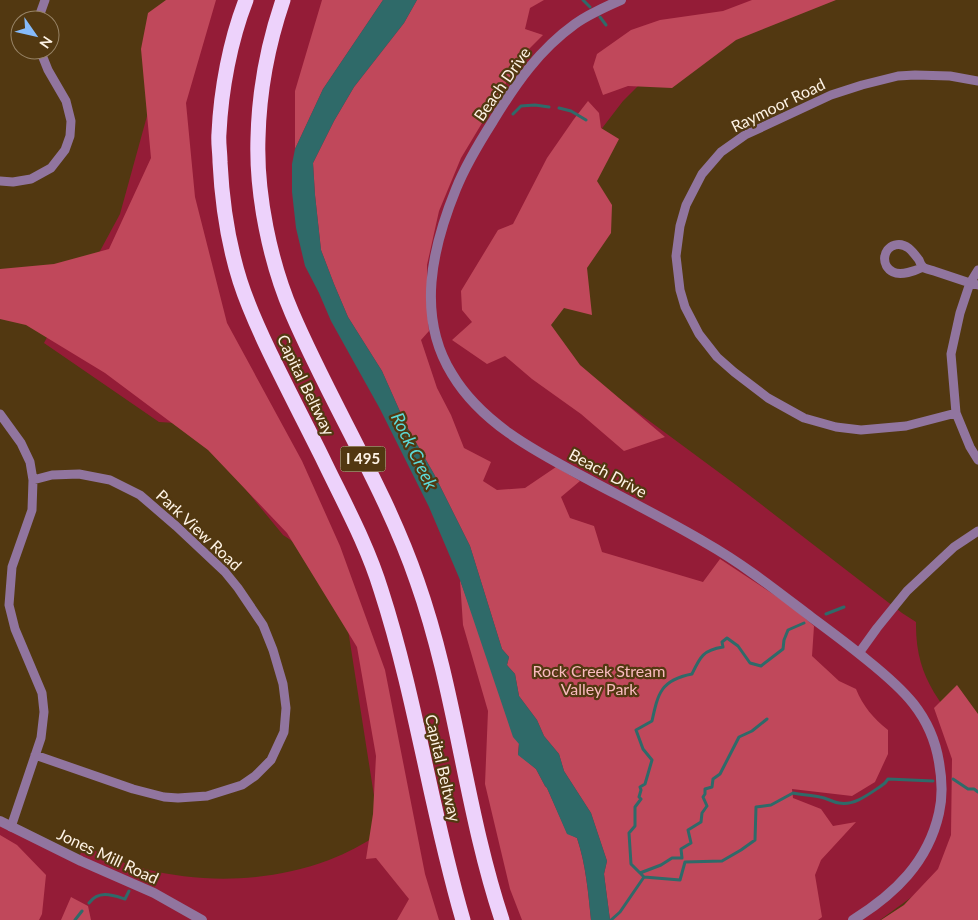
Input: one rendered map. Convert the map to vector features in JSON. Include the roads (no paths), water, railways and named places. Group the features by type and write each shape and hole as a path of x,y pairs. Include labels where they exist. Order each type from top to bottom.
{"highway":[{"name":"Capital Beltway","path":"246,0 231,48 219,134 222,190 228,233 240,281 257,324 344,502 381,588 396,639 437,821 463,920"},
{"name":"Capital Beltway","path":"283,0 267,58 261,98 258,139 260,190 266,227 291,311 399,532 418,582 449,697 490,886 502,920"}],"street":[{"name":"Beach Drive","path":"621,0 577,22 540,54 527,69 497,114 464,169 444,220 436,252 431,306 434,330 440,350 450,372 467,396 487,416 509,433 554,461 709,544 762,580 859,653 902,690 915,705 932,734 942,783 942,798 934,830 919,862 908,875 879,903 854,920"},
{"path":"0,181 13,182 31,179 52,168 65,150 70,136 71,121 66,101 44,60"},
{"name":"Raymoor Road","path":"956,413 906,426 861,430 836,427 804,418 768,398 717,357 699,334 684,307 676,256 680,226 686,205 702,174 721,152 744,135 832,95 862,84 898,76 915,75 950,76 978,81"},
{"path":"923,267 974,284"},
{"path":"978,270 974,284 960,313 951,354 956,413 970,447 978,460"},
{"path":"0,414 21,443 30,462 33,480 32,510 12,567 9,605 15,629 42,693 44,712 41,738 11,827"},
{"name":"Park View Road","path":"33,480 52,475 80,474 110,480 140,494 176,526 225,572 238,588 262,625 273,650 281,676 286,708 284,732 271,760 255,776 242,785 207,796 164,797 133,789 35,755"},
{"path":"859,653 907,591 954,547 978,531"},
{"name":"Jones Mill Road","path":"0,822 81,861 154,893 202,920"}],"water":[{"name":"Rock Creek","path":"383,0 417,0 404,23 354,87 313,163 321,250 348,317 382,371 406,425 434,474 470,546 502,649 509,657 507,665 515,674 519,696 537,720 544,736 559,754 564,771 591,813 607,861 604,874 610,920 591,920 585,868 577,838 567,834 547,788 536,769 518,755 519,744 513,737 460,580 429,507 380,409 331,321 305,266 296,228 292,192 292,164 295,149 323,89"}],"waterway":[{"path":"583,0 590,7"},
{"path":"600,17 606,25"},
{"path":"513,114 521,106 549,107"},
{"path":"559,108 571,111 586,120"},
{"path":"826,614 844,607"},
{"path":"644,877 631,864 629,833 635,826 635,807 641,799 639,797 640,787 645,784 652,760 643,749 636,730 652,721 659,695 667,684 692,674 703,655 711,650 723,647 722,642 727,638 738,646 750,663 761,666 783,649 788,630 804,623"},
{"path":"640,873 661,865 672,858 682,858 681,849 691,843 688,830 701,822 702,813 707,806 703,797 705,789 712,787 713,779 720,774 739,737 752,731 767,719"},
{"path":"611,920 620,912 644,877 680,880 685,862 722,861 755,840 756,807 771,805 793,793 839,803 850,803 866,796 888,779 933,781"},
{"path":"953,779 968,789 974,789 978,792"},
{"path":"89,903 101,895 111,895 125,899 129,891"},
{"path":"75,920 82,911"}],"park label":[{"name":"Rock Creek Stream Valley Park","path":"599,680"}]}
